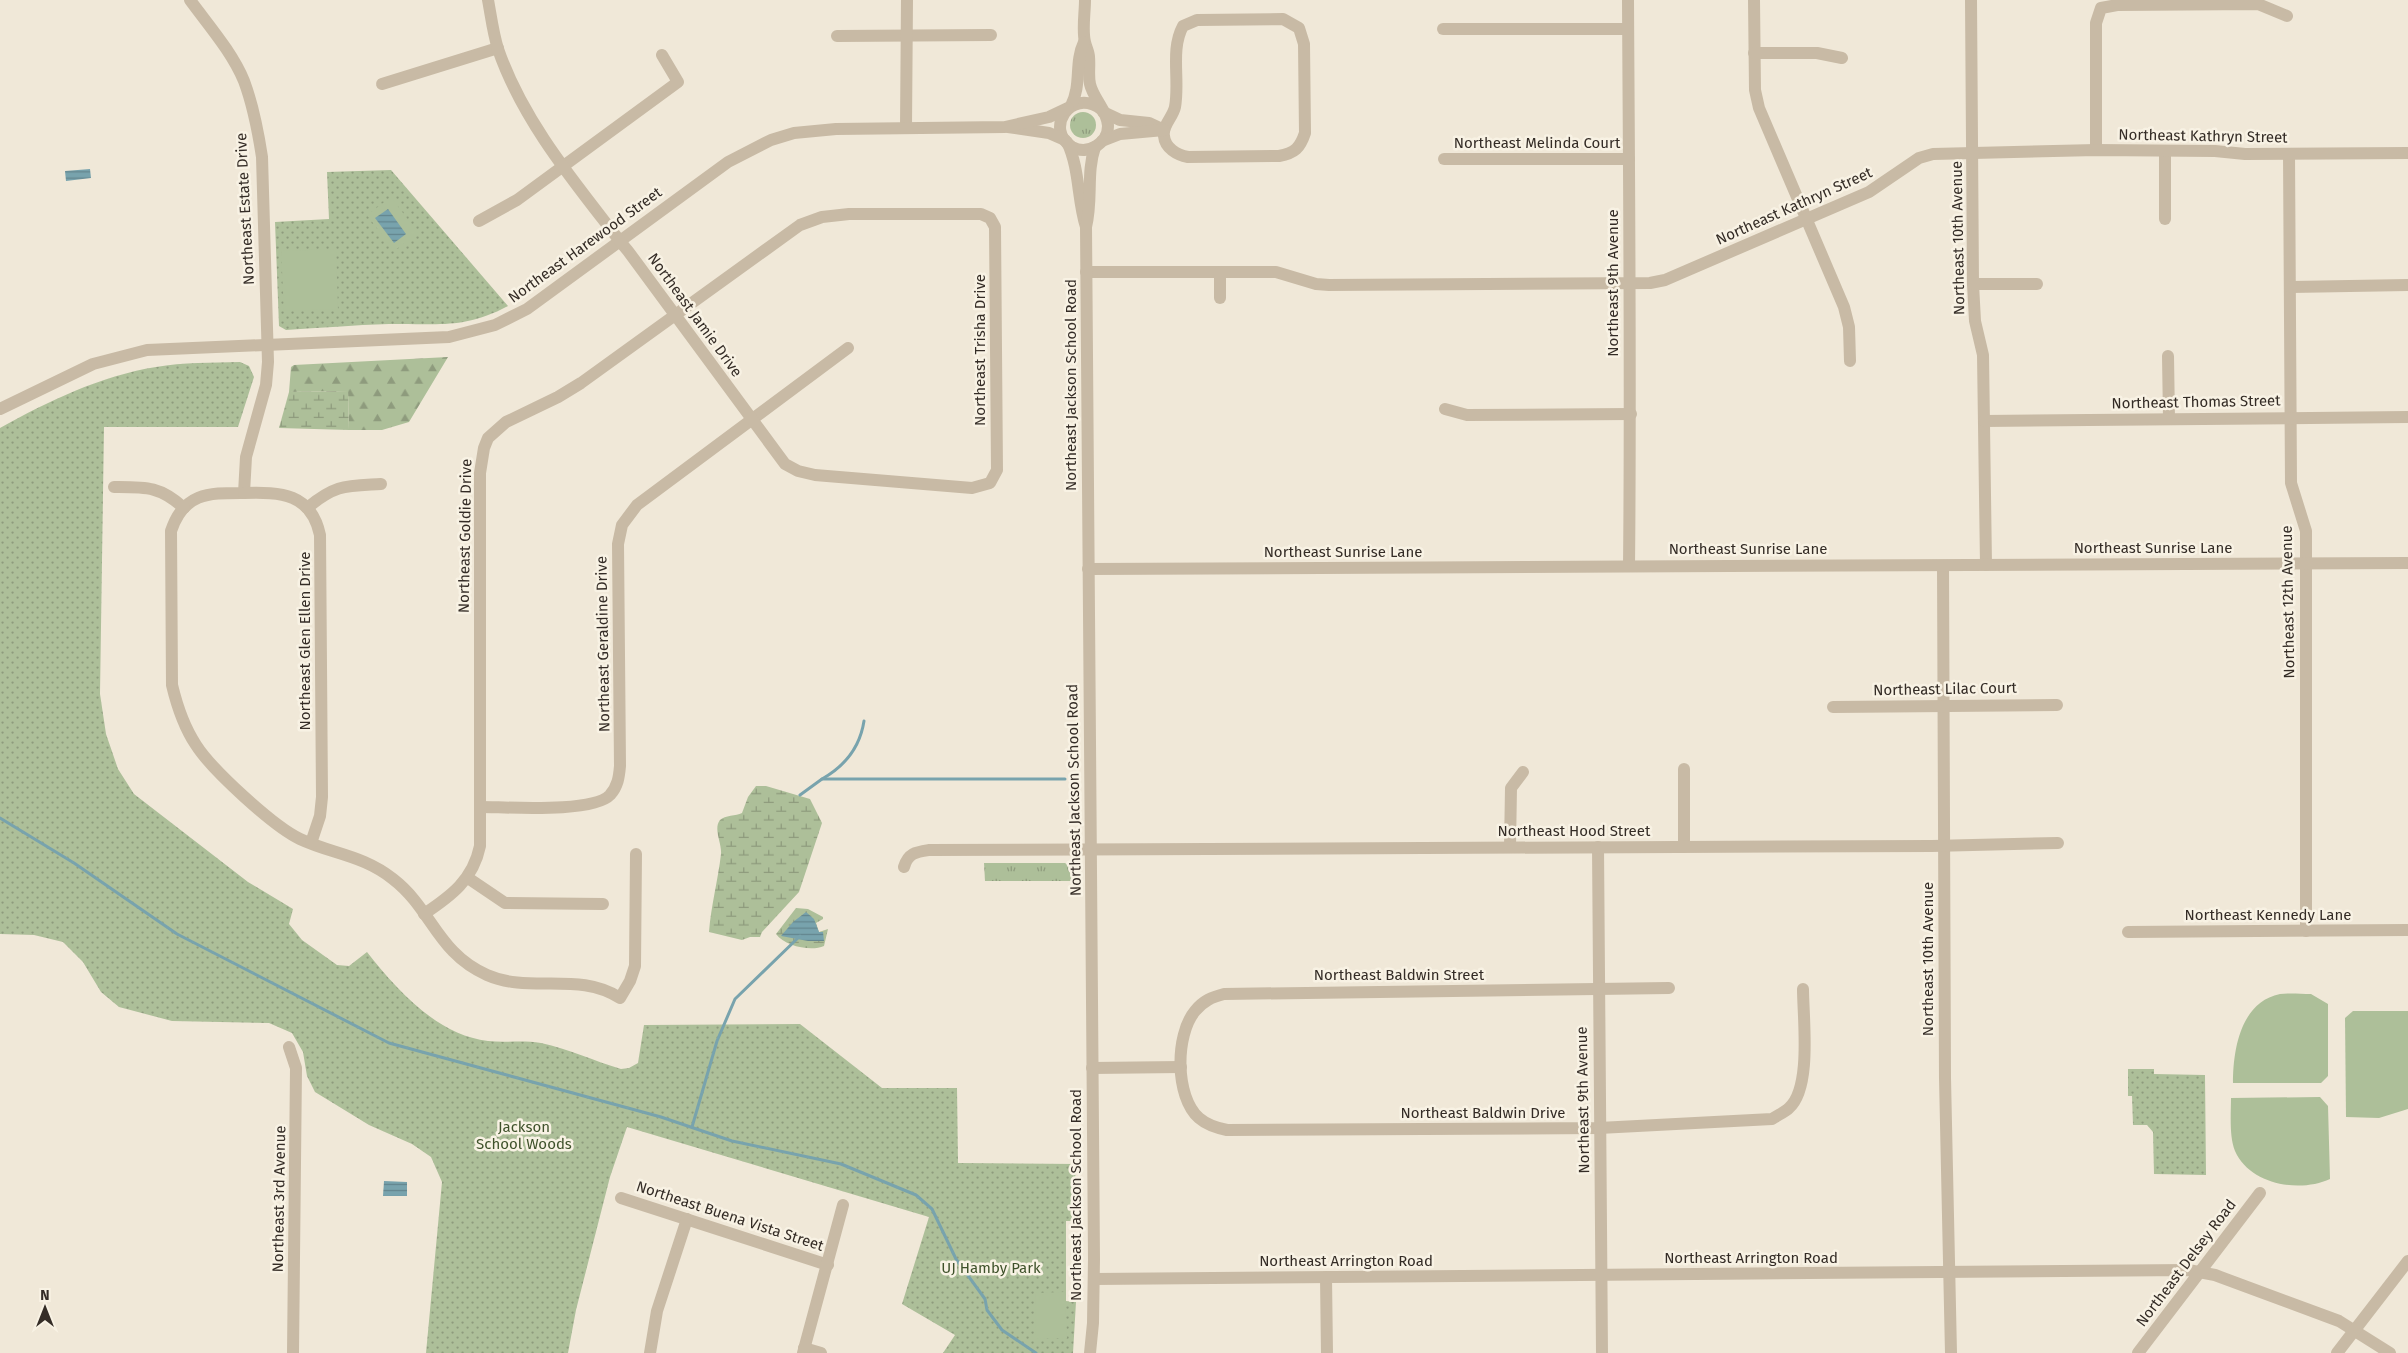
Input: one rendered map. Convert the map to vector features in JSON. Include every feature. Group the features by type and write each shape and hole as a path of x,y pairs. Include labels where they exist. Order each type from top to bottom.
{"street":[{"name":"Northeast Estate Drive","path":"190,0 229,54 243,80 258,128 262,157 268,345 266,385 246,457 244,493"},
{"name":"Northeast Jamie Drive","path":"488,0 498,48 523,104 562,166 620,241 785,464 798,471 815,475 972,488 990,483"},
{"path":"906,128 907,0"},
{"path":"1085,0 1084,42 1078,55 1077,91 1070,107 1061,120 1062,134 1066,141 1080,149 1099,144 1120,134 1164,130"},
{"name":"Northeast 9th Avenue","path":"1628,0 1628,283 1632,414 1629,566"},
{"path":"1754,0 1755,90 1759,108 1844,307 1849,327 1850,361"},
{"name":"Northeast 10th Avenue","path":"1971,0 1973,284 1975,321 1983,355 1986,565"},
{"path":"2096,150 2096,23 2100,8 2117,5 2258,4 2287,16"},
{"path":"1197,20 1283,20 1299,28 1304,44 1305,133 1301,145 1292,154 1279,156 1180,155 1166,143 1164,130 1176,105 1176,43 1184,26 1189,22 1197,20"},
{"path":"1443,29 1628,29"},
{"path":"837,36 906,34 991,35"},
{"path":"1084,42 1090,55 1090,83 1108,126 1099,144"},
{"path":"382,84 498,48"},
{"path":"1754,54 1817,53 1842,58"},
{"path":"479,221 517,200 678,82 662,55"},
{"path":"1070,107 1086,102 1120,120 1149,123 1164,130"},
{"name":"Northeast Harewood Street","path":"1006,127 1049,117 1070,107"},
{"name":"Northeast Harewood Street","path":"0,409 93,364 122,355 160,349 437,338 482,330 527,309 728,162 771,140 794,133 813,130 1006,127 1049,133 1066,141"},
{"name":"Northeast Jackson School Road","path":"1066,141 1076,167 1080,207 1086,227"},
{"name":"Northeast Jackson School Road","path":"1090,1353 1094,1278 1086,227 1090,208 1090,167 1099,144"},
{"name":"Northeast Kathryn Street","path":"1086,272 1283,273 1306,282 1328,285 1628,283 1665,280 1870,192 1919,158 1945,152 2096,150 2289,154 2408,153"},
{"path":"2165,151 2165,219"},
{"name":"Northeast 12th Avenue","path":"2289,154 2293,417 2291,483 2305,524 2306,931"},
{"name":"Northeast Melinda Court","path":"1444,159 1629,159"},
{"name":"Northeast Goldie Drive","path":"424,914 448,898 468,878 480,846 480,473 484,448 494,431 506,422 558,397 581,383 779,238 810,220 849,214 974,214 990,218"},
{"name":"Northeast Trisha Drive","path":"990,218 995,227 996,234 997,470 990,483"},
{"path":"1220,272 1220,298"},
{"path":"1973,284 2037,284"},
{"path":"2291,287 2408,285"},
{"path":"751,420 848,348"},
{"path":"2168,356 2169,419"},
{"path":"1445,409 1467,415 1632,414"},
{"name":"Northeast Thomas Street","path":"1984,421 2408,417"},
{"name":"Northeast Geraldine Drive","path":"480,807 578,806 596,804 610,796 618,783 620,766 618,544 622,524 637,505 751,420"},
{"path":"382,484 340,487 327,493 307,508 285,494 210,493 194,500 184,508 176,519 170,536 172,676 174,694 182,717 196,746 224,776 274,822 294,836 355,856 382,870 406,890 442,942 452,952 486,975 515,982 581,984 605,989 620,998 630,981 635,966 636,854"},
{"path":"114,487 161,490 184,508"},
{"name":"Northeast Glen Ellen Drive","path":"307,508 316,523 320,540 322,797 320,816 311,843"},
{"name":"Northeast Sunrise Lane","path":"1088,568 2408,563"},
{"name":"Northeast 10th Avenue","path":"1943,566 1945,1078 1951,1272 1951,1353"},
{"name":"Northeast Lilac Court","path":"1833,707 2057,705"},
{"path":"1684,770 1684,848"},
{"path":"1510,848 1511,788 1522,772"},
{"name":"Northeast Hood Street","path":"904,867 906,859 914,852 928,850 1684,848 2058,843"},
{"name":"Northeast 9th Avenue","path":"1598,848 1602,1353"},
{"path":"468,878 505,903 603,904"},
{"name":"Northeast Kennedy Lane","path":"2128,932 2408,930"},
{"name":"Northeast Baldwin Street","path":"1181,1067 1181,1050 1188,1022 1202,1003 1213,996 1235,992 1669,988"},
{"name":"Northeast Baldwin Drive","path":"1181,1067 1184,1092 1192,1110 1207,1124 1227,1130 1599,1128 1772,1119 1790,1108 1799,1092 1803,1075 1803,989"},
{"name":"Northeast 3rd Avenue","path":"289,1047 296,1068 293,1353"},
{"path":"1092,1068 1181,1067"},
{"name":"Northeast Delsey Road","path":"2138,1353 2260,1193"},
{"name":"Northeast Buena Vista Street","path":"621,1198 828,1265"},
{"path":"821,1353 803,1351 843,1205"},
{"path":"650,1353 658,1311 687,1219"},
{"path":"2337,1353 2408,1262"},
{"name":"Northeast Arrington Road","path":"1094,1278 2200,1271 2339,1321 2390,1353"},
{"path":"1326,1277 1327,1353"}],"green space":[{"path":"1083,112 1092,116 1096,125 1092,134 1083,138 1074,134 1070,125 1074,116"},
{"path":"391,170 508,306 477,319 450,324 376,324 286,330 279,326 275,222 329,219 327,172"},
{"path":"391,197 418,233 394,251 367,215"},
{"path":"336,249 338,309 284,311 281,251"},
{"path":"448,357 409,422 382,430 349,430 348,391 289,392 291,367 294,365"},
{"name":"Jackson School Woods","path":"240,362 249,366 254,377 238,427 104,427 100,694 106,734 118,769 134,794 248,882 293,909 289,924 302,940 337,965 349,966 367,952 391,981 420,1009 452,1030 469,1037 494,1042 541,1043 562,1048 621,1069 629,1068 638,1063 644,1025 800,1024 882,1088 957,1088 958,1163 1076,1164 1073,1221 1066,1221 1066,1301 1076,1302 1073,1353 943,1353 955,1335 902,1304 929,1217 627,1127 610,1177 576,1310 568,1353 426,1353 442,1182 431,1157 412,1144 369,1125 315,1092 307,1076 303,1052 292,1033 269,1023 172,1021 119,1007 101,992 83,962 63,942 34,935 0,934 0,428 56,399 95,383 135,371 187,363"},
{"path":"348,391 349,430 279,428 289,392"},
{"path":"756,786 766,786 810,799 822,823 799,892 762,932 760,937 750,937 742,940 709,932 721,854 717,828 722,818 742,813 748,797"},
{"path":"984,863 1065,863 1072,868 1073,881 985,881"},
{"path":"796,908 808,909 823,917 823,919 816,923 819,932 828,929 824,946 819,948 799,947 785,942 776,934"},
{"path":"2280,994 2311,994 2328,1004 2328,1076 2321,1083 2233,1083 2237,1043 2248,1017 2256,1007 2266,999"},
{"path":"2353,1011 2408,1011 2408,1109 2379,1118 2346,1117 2345,1018"},
{"path":"2128,1069 2154,1069 2154,1074 2205,1075 2206,1175 2154,1174 2153,1132 2147,1125 2133,1125 2132,1096 2128,1096"},
{"path":"2320,1097 2328,1106 2330,1179 2305,1185 2277,1183 2252,1172 2242,1163 2235,1151 2232,1139 2231,1098"},
{"path":"1065,1292 1067,1338 1036,1339 1035,1293"}],"water":[{"path":"90,169 91,178 66,181 65,171"},
{"path":"388,209 406,234 394,243 375,218"},
{"path":"806,912 814,919 819,932 823,932 824,941 808,941 781,936 793,922"},
{"path":"384,1181 407,1182 407,1196 383,1196"}],"waterway":[{"path":"822,779 838,768 850,755 859,739 864,721"},
{"path":"800,795 822,779 1065,779"},
{"path":"0,818 74,863 177,934 389,1043 661,1117 732,1141 841,1164 916,1195 932,1209 956,1259 985,1299 987,1310 1002,1330 1036,1353"},
{"path":"692,1127 717,1041 735,999 800,936"}],"park label":[{"name":"UJ Hamby Park","path":"991,1268"}]}
